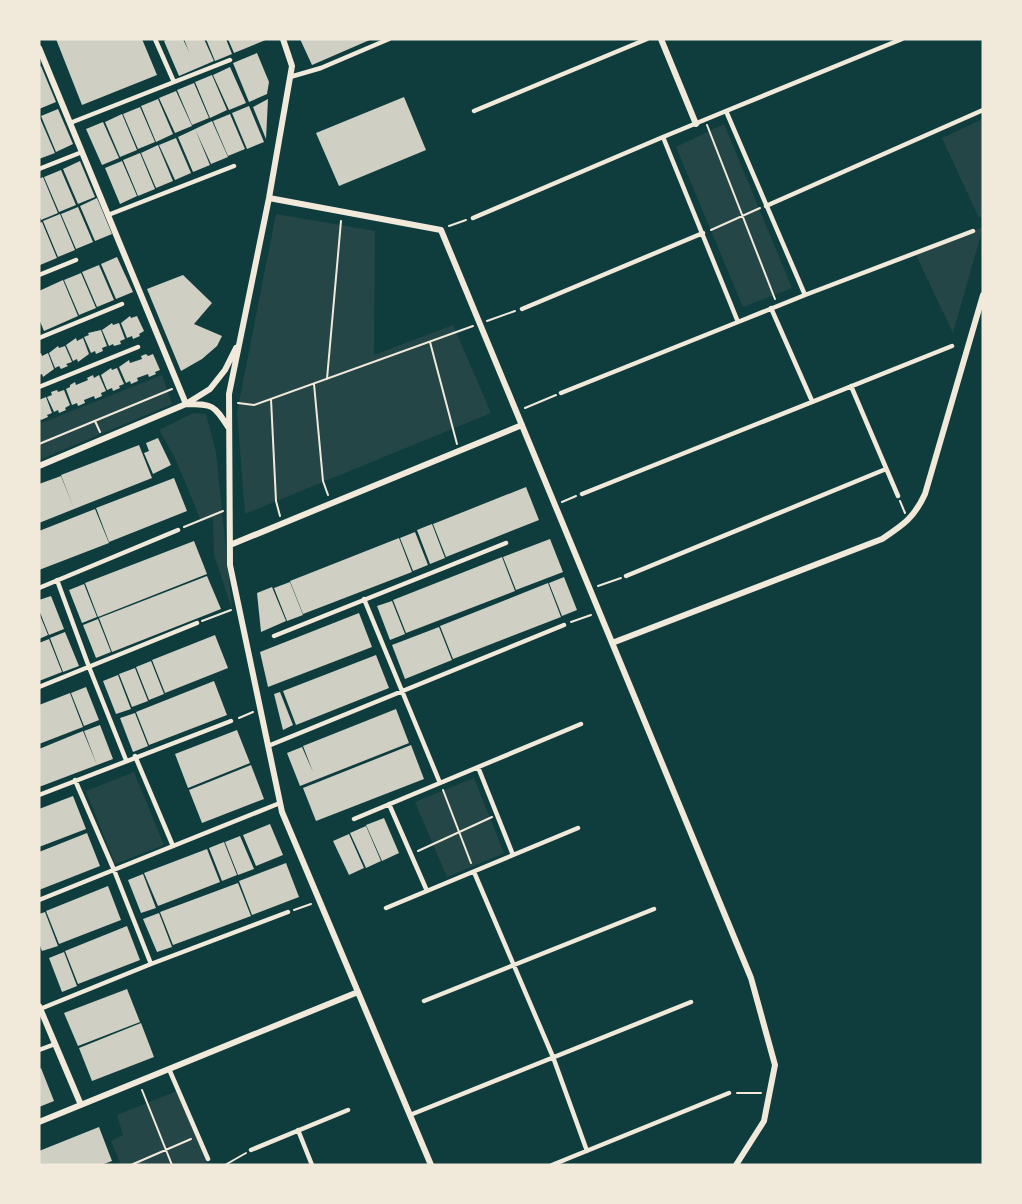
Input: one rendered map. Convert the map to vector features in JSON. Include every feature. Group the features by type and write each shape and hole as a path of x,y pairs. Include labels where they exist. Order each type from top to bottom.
{"street":[{"path":"155,39 174,82"},
{"path":"283,39 292,66 269,198 229,394 230,565 282,812 431,1165"},
{"path":"290,77 321,68 389,39"},
{"path":"474,111 647,39"},
{"path":"661,39 696,124"},
{"path":"473,218 902,39"},
{"path":"39,48 186,404"},
{"path":"70,123 230,60"},
{"path":"766,206 983,110"},
{"path":"726,111 805,295"},
{"path":"663,137 738,322"},
{"path":"39,169 82,152"},
{"path":"108,215 234,166"},
{"path":"269,198 441,230 751,978 775,1065 765,1121 736,1165"},
{"path":"561,393 771,308 973,231"},
{"path":"522,309 703,233"},
{"path":"39,275 76,260"},
{"path":"612,643 882,540 917,512 925,495 983,295"},
{"path":"39,338 122,304"},
{"path":"771,308 812,401"},
{"path":"39,466 186,404 210,389 225,370 240,340"},
{"path":"582,494 952,346"},
{"path":"39,387 138,347"},
{"path":"851,386 898,496"},
{"path":"186,404 206,404 216,409 229,429"},
{"path":"230,545 522,425"},
{"path":"626,576 886,469"},
{"path":"39,588 178,530"},
{"path":"274,636 506,543"},
{"path":"57,580 88,667 126,760"},
{"path":"364,599 440,783"},
{"path":"39,687 197,623"},
{"path":"268,746 564,625"},
{"path":"39,795 135,756 231,721"},
{"path":"354,819 581,724"},
{"path":"135,756 172,846"},
{"path":"478,767 513,855"},
{"path":"75,780 151,964"},
{"path":"39,900 280,803"},
{"path":"389,804 427,891"},
{"path":"386,908 578,828"},
{"path":"474,872 553,1057 587,1151"},
{"path":"424,1001 654,909"},
{"path":"81,1105 40,1008 288,912"},
{"path":"39,1122 358,992"},
{"path":"410,1115 691,1002"},
{"path":"39,1050 55,1044"},
{"path":"169,1069 208,1159"},
{"path":"552,1165 729,1093"},
{"path":"251,1150 348,1110"},
{"path":"298,1130 312,1165"}],"path":[{"path":"704,120 778,306"},
{"path":"703,233 766,206"},
{"path":"327,379 342,210"},
{"path":"441,230 473,218"},
{"path":"239,403 254,405 522,309"},
{"path":"430,342 459,451"},
{"path":"314,384 323,481 331,503"},
{"path":"39,444 167,391"},
{"path":"516,412 561,393"},
{"path":"271,399 276,501 281,524"},
{"path":"95,421 101,434"},
{"path":"555,505 582,494"},
{"path":"898,496 908,520"},
{"path":"178,530 230,508"},
{"path":"590,589 626,576"},
{"path":"197,623 239,607"},
{"path":"564,625 599,612"},
{"path":"231,721 260,710"},
{"path":"440,783 474,872"},
{"path":"411,854 497,815"},
{"path":"288,912 319,900"},
{"path":"138,1082 172,1165"},
{"path":"729,1093 770,1093"},
{"path":"131,1165 196,1137"},
{"path":"225,1165 251,1150"}],"shaded area":[{"path":"983,119 983,216 979,218 942,138"},
{"path":"724,124 792,288 743,307 676,147"},
{"path":"276,214 375,231 374,355 453,325 491,413 245,514 237,412"},
{"path":"983,227 953,333 916,255"},
{"path":"162,375 172,404 39,460 39,424"},
{"path":"193,413 206,414 216,452 232,609 214,555 213,518 201,521 175,458 159,430"},
{"path":"134,772 164,845 115,864 86,791"},
{"path":"474,778 504,853 447,877 415,802"},
{"path":"177,1091 208,1165 121,1165 111,1141 123,1135 117,1115"}],"building":[{"path":"56,39 142,39 157,75 82,105"},
{"path":"183,39 189,52 184,39 204,39 214,61 179,76 164,41"},
{"path":"206,39 226,39 232,54 215,61"},
{"path":"228,39 268,39 234,53"},
{"path":"300,39 372,39 312,65"},
{"path":"257,53 269,82 267,94 249,102 233,63"},
{"path":"41,66 56,102 39,109 39,67"},
{"path":"230,67 246,103 229,110 213,75"},
{"path":"212,75 227,110 210,118 195,82"},
{"path":"194,83 209,118 192,125 177,90"},
{"path":"176,91 192,126 175,133 159,98"},
{"path":"404,97 426,150 339,186 316,133"},
{"path":"158,99 173,134 156,142 141,106"},
{"path":"268,99 266,139 253,107"},
{"path":"249,106 264,142 247,149 232,113"},
{"path":"140,107 155,142 138,149 123,114"},
{"path":"58,109 73,144 56,152 41,116"},
{"path":"122,114 137,150 120,157 105,122"},
{"path":"230,114 245,149 228,156 213,121"},
{"path":"39,116 55,153 39,159"},
{"path":"212,121 228,157 211,164 195,129"},
{"path":"103,122 119,158 102,165 86,129"},
{"path":"195,129 210,165 193,172 178,137"},
{"path":"176,138 191,173 175,180 159,145"},
{"path":"158,145 173,181 156,188 141,153"},
{"path":"140,153 155,189 138,196 123,160"},
{"path":"80,161 95,197 78,204 63,169"},
{"path":"122,161 137,196 120,204 105,168"},
{"path":"61,170 76,205 59,212 44,177"},
{"path":"43,177 58,213 41,220 39,179"},
{"path":"97,198 112,234 95,241 80,206"},
{"path":"78,207 93,242 76,249 61,214"},
{"path":"60,214 75,250 58,257 43,221"},
{"path":"42,222 57,258 40,265 39,223"},
{"path":"117,257 133,292 116,299 101,264"},
{"path":"99,265 114,300 97,307 82,272"},
{"path":"81,273 96,308 79,315 64,280"},
{"path":"183,275 212,303 194,324 222,336 217,346 202,359 181,371 147,289"},
{"path":"63,280 78,316 44,331 39,319 39,291"},
{"path":"130,316 131,318 137,316 144,331 133,339 132,336 127,338 121,323"},
{"path":"112,323 113,325 119,323 125,339 120,341 121,344 109,346 102,330"},
{"path":"101,330 107,346 102,348 103,351 96,354 95,351 91,353 84,337 89,335 88,333"},
{"path":"76,338 77,341 83,338 89,354 78,362 77,359 73,361 66,345"},
{"path":"58,346 59,348 65,346 72,362 61,369 59,366 55,368 49,353"},
{"path":"41,353 42,356 48,353 54,369 43,377 42,374 39,375 39,354"},
{"path":"146,354 148,356 153,354 160,370 149,377 148,374 137,378 138,381 131,384 130,381 126,383 119,367 129,360 130,363 142,359 141,356"},
{"path":"111,368 112,370 117,368 124,384 113,391 112,388 107,390 101,375"},
{"path":"93,375 94,378 99,375 106,391 101,393 102,396 84,400 85,403 78,406 77,403 72,405 66,389 75,382 76,385 88,380 87,378"},
{"path":"57,390 58,392 64,390 70,405 59,413 58,410 54,412 47,397 52,395 51,392"},
{"path":"46,397 52,413 41,420 39,400"},
{"path":"158,438 171,465 153,474 144,453 149,451 146,443"},
{"path":"139,445 152,478 74,509 61,475"},
{"path":"61,476 74,509 39,523 39,484"},
{"path":"174,478 187,511 109,542 96,508"},
{"path":"526,487 539,520 446,557 433,524"},
{"path":"95,509 109,543 39,570 39,531"},
{"path":"432,524 445,558 430,564 417,530"},
{"path":"415,532 428,565 413,571 400,538"},
{"path":"399,538 412,572 303,614 290,581"},
{"path":"550,539 563,572 516,590 503,557"},
{"path":"194,541 207,574 98,617 85,583"},
{"path":"502,557 515,591 406,633 393,600"},
{"path":"207,576 221,609 112,652 99,618"},
{"path":"564,577 577,610 562,616 549,583"},
{"path":"290,582 303,615 287,621 274,588"},
{"path":"548,583 561,617 453,659 440,626"},
{"path":"84,584 97,617 82,623 69,590"},
{"path":"272,587 286,621 261,632 257,593"},
{"path":"51,596 64,629 49,635 39,610 39,600"},
{"path":"392,601 405,634 390,640 377,606"},
{"path":"39,613 48,635 39,639"},
{"path":"359,613 372,647 268,687 260,652"},
{"path":"98,619 111,652 96,658 83,625"},
{"path":"439,627 452,660 405,679 392,645"},
{"path":"65,632 79,666 63,672 50,638"},
{"path":"215,635 228,668 165,693 152,660"},
{"path":"49,639 62,672 39,681 39,643"},
{"path":"376,655 389,688 296,725 283,691"},
{"path":"151,661 164,694 149,700 136,667"},
{"path":"135,668 148,701 132,707 119,674"},
{"path":"118,675 131,709 116,714 103,681"},
{"path":"214,681 227,715 149,745 136,712"},
{"path":"86,687 99,720 84,726 71,693"},
{"path":"280,692 293,725 283,730 274,694"},
{"path":"70,693 83,727 39,744 39,705"},
{"path":"396,709 409,743 300,786 287,753 302,747 313,772 303,746"},
{"path":"135,713 148,746 133,752 120,718"},
{"path":"100,725 113,759 97,765 84,731"},
{"path":"237,730 250,763 188,788 175,754"},
{"path":"83,731 97,765 39,787 39,749"},
{"path":"411,745 424,779 316,821 303,788"},
{"path":"251,765 264,799 202,823 189,790"},
{"path":"73,796 86,829 39,847 39,809"},
{"path":"384,818 399,853 382,861 366,825"},
{"path":"270,824 283,855 256,866 243,835"},
{"path":"366,826 381,861 366,868 350,833"},
{"path":"87,833 100,866 39,890 39,852"},
{"path":"349,834 364,868 349,875 333,841"},
{"path":"240,836 254,869 238,875 225,842"},
{"path":"224,842 237,875 222,881 209,848"},
{"path":"207,849 220,882 158,906 144,873"},
{"path":"286,863 299,897 252,915 239,881"},
{"path":"143,874 156,908 141,913 128,880"},
{"path":"238,883 251,916 173,945 160,912"},
{"path":"108,886 121,920 59,944 46,911"},
{"path":"45,912 58,946 42,951 39,943 39,914"},
{"path":"159,913 172,947 157,952 143,919"},
{"path":"127,926 140,960 78,984 65,951"},
{"path":"64,952 77,986 62,992 49,958"},
{"path":"127,989 140,1022 78,1046 64,1013"},
{"path":"141,1023 154,1057 92,1081 79,1048"},
{"path":"41,1068 54,1101 39,1107 39,1069"},
{"path":"99,1127 112,1161 101,1165 39,1165 39,1151"}]}
